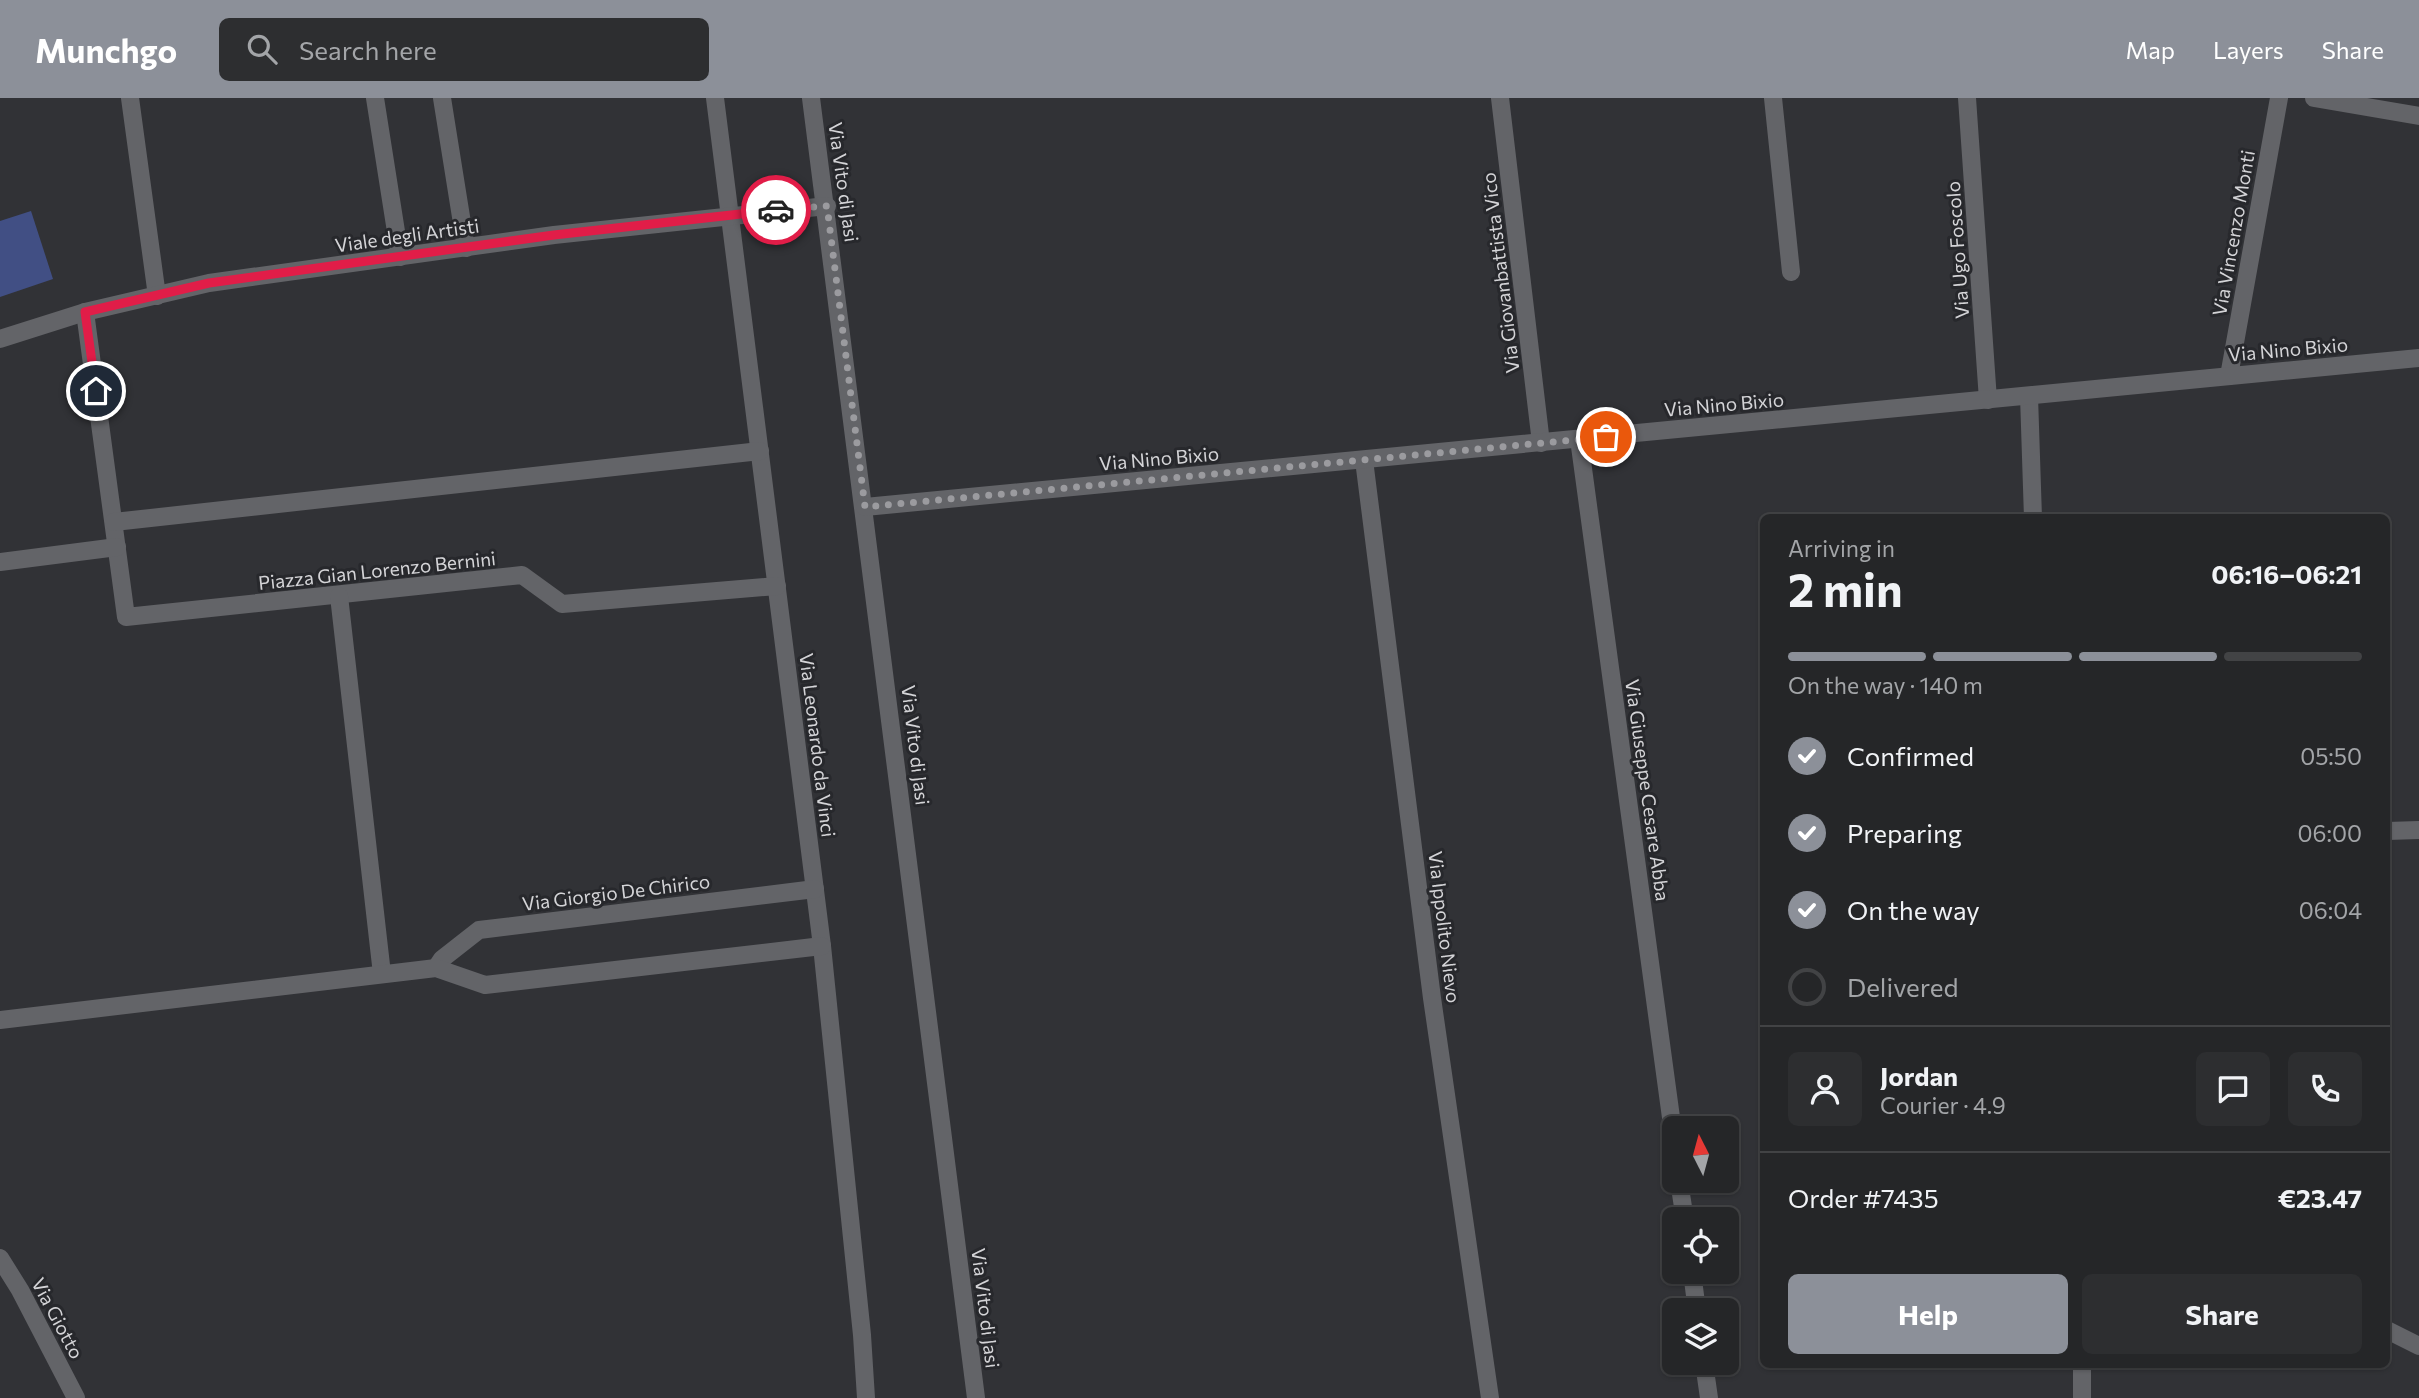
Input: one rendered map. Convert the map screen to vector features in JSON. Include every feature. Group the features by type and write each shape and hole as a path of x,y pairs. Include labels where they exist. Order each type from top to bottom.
{"street":[{"path":"130,98 157,296"},
{"path":"375,98 400,257"},
{"path":"442,98 466,248"},
{"name":"Via Leonardo da Vinci","path":"715,98 822,946 862,1335 866,1398"},
{"name":"Via Vito di Jasi","path":"811,98 827,206 976,1398"},
{"name":"Via Giovanbattista Vico","path":"1500,98 1541,443"},
{"path":"1773,98 1791,272"},
{"name":"Via Ugo Foscolo","path":"1967,98 1988,400"},
{"name":"Via Vincenzo Monti","path":"2229,376 2279,98"},
{"path":"2314,98 2419,116"},
{"name":"Viale degli Artisti","path":"0,339 85,312 209,283 730,215 827,206"},
{"name":"Piazza Gian Lorenzo Bernini","path":"85,312 126,617 522,575 562,604 777,586"},
{"name":"Via Nino Bixio","path":"865,507 2419,358"},
{"path":"2029,396 2034,514"},
{"name":"Via Giuseppe Cesare Abba","path":"1579,439 1671,1116"},
{"path":"114,522 760,451"},
{"name":"Via Ippolito Nievo","path":"1364,460 1432,999 1490,1398"},
{"path":"0,562 117,547"},
{"path":"339,596 382,974"},
{"path":"2390,831 2419,830"},
{"name":"Via Giorgio De Chirico","path":"436,968 479,930 815,889"},
{"path":"0,1020 436,968 485,985 822,946"},
{"name":"Via Giotto","path":"0,1258 20,1290 76,1398"},
{"path":"0,1292 20,1290"},
{"path":"2390,1332 2419,1346"},
{"path":"2082,1368 2082,1398"},
{"path":"1706,1375 1709,1398"}],"building":[{"path":"31,211 53,279 0,297 0,221"}],"way so far":[{"path":"776,210 827,206 865,507 1606,437"}],"route":[{"path":"96,391 85,312 209,283 554,235 776,210"}]}
